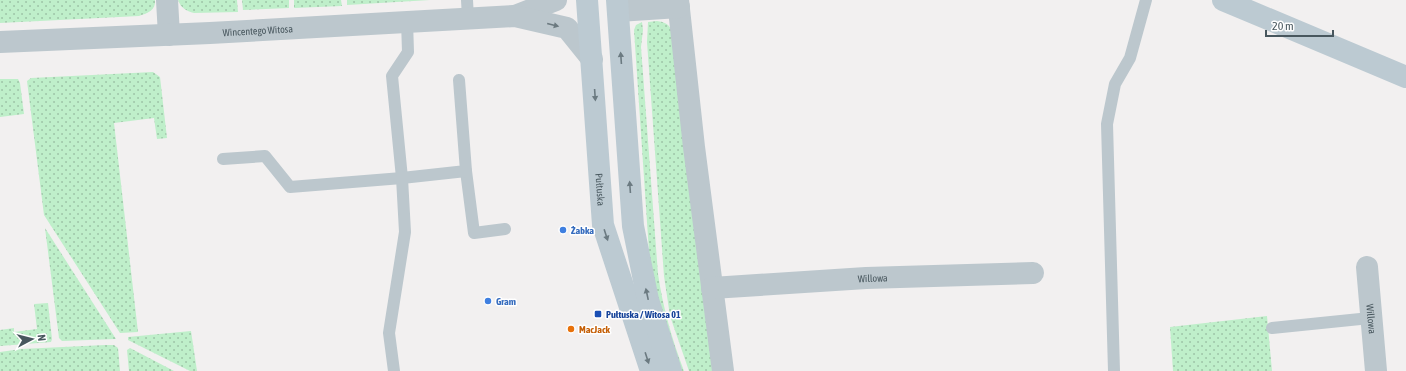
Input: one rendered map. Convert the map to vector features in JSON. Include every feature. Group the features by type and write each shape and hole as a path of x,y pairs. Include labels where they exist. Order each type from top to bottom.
{"main road":[{"name":"Pułtuska","path":"587,0 603,225 651,371"},
{"path":"1223,0 1406,77"},
{"path":"617,5 633,226 648,300 671,371"}],"street":[{"path":"167,0 169,34"},
{"name":"Wincentego Witosa","path":"515,16 556,0"},
{"path":"617,5 678,3 723,371"},
{"name":"Wincentego Witosa","path":"0,42 407,22 467,9 515,16 567,28 592,59"},
{"name":"Willowa","path":"1367,267 1370,318 1376,371"},
{"name":"Willowa","path":"712,288 866,278 1033,273"}],"lane":[{"path":"1114,371 1107,124 1115,84 1130,58 1146,0"},
{"path":"394,371 389,333 405,232 402,178 392,76 408,52 407,22"},
{"path":"459,80 466,171 474,233 505,229"},
{"path":"223,159 265,156 290,187 466,171"},
{"path":"1272,328 1370,318"}],"green space":[{"path":"0,0 155,0 155,3 151,11 139,16 0,23"},
{"path":"178,0 237,0 238,12 194,13 184,9"},
{"path":"242,0 289,0 289,8 243,10"},
{"path":"294,0 341,0 342,6 294,8"},
{"path":"347,0 430,0 347,5"},
{"path":"657,21 665,23 671,29 713,371 689,371 670,316 664,276 647,42 648,22"},
{"path":"642,22 643,30 641,47 658,274 668,323 684,371 679,371 651,281 634,30 636,25"},
{"path":"153,72 160,77 167,138 157,139 154,118 114,123 138,332 120,333 44,215 27,81 31,78"},
{"path":"0,79 18,79 20,83 24,114 0,117"},
{"path":"45,228 116,339 62,341 59,338"},
{"path":"48,303 52,339 51,342 0,346 0,330 14,328 14,332 37,329 34,304"},
{"path":"1267,316 1272,371 1173,371 1170,327"},
{"path":"191,331 197,371 190,371 128,340 128,337"},
{"path":"114,345 118,348 120,371 0,371 0,352 21,349"},
{"path":"130,348 174,371 129,371 127,350"}],"place":[{"name":"Żabka","path":"563,230"},
{"name":"Gram","path":"488,301"},
{"name":"Pułtuska / Witosa 01","path":"598,314"},
{"name":"MacJack","path":"571,329"}]}
